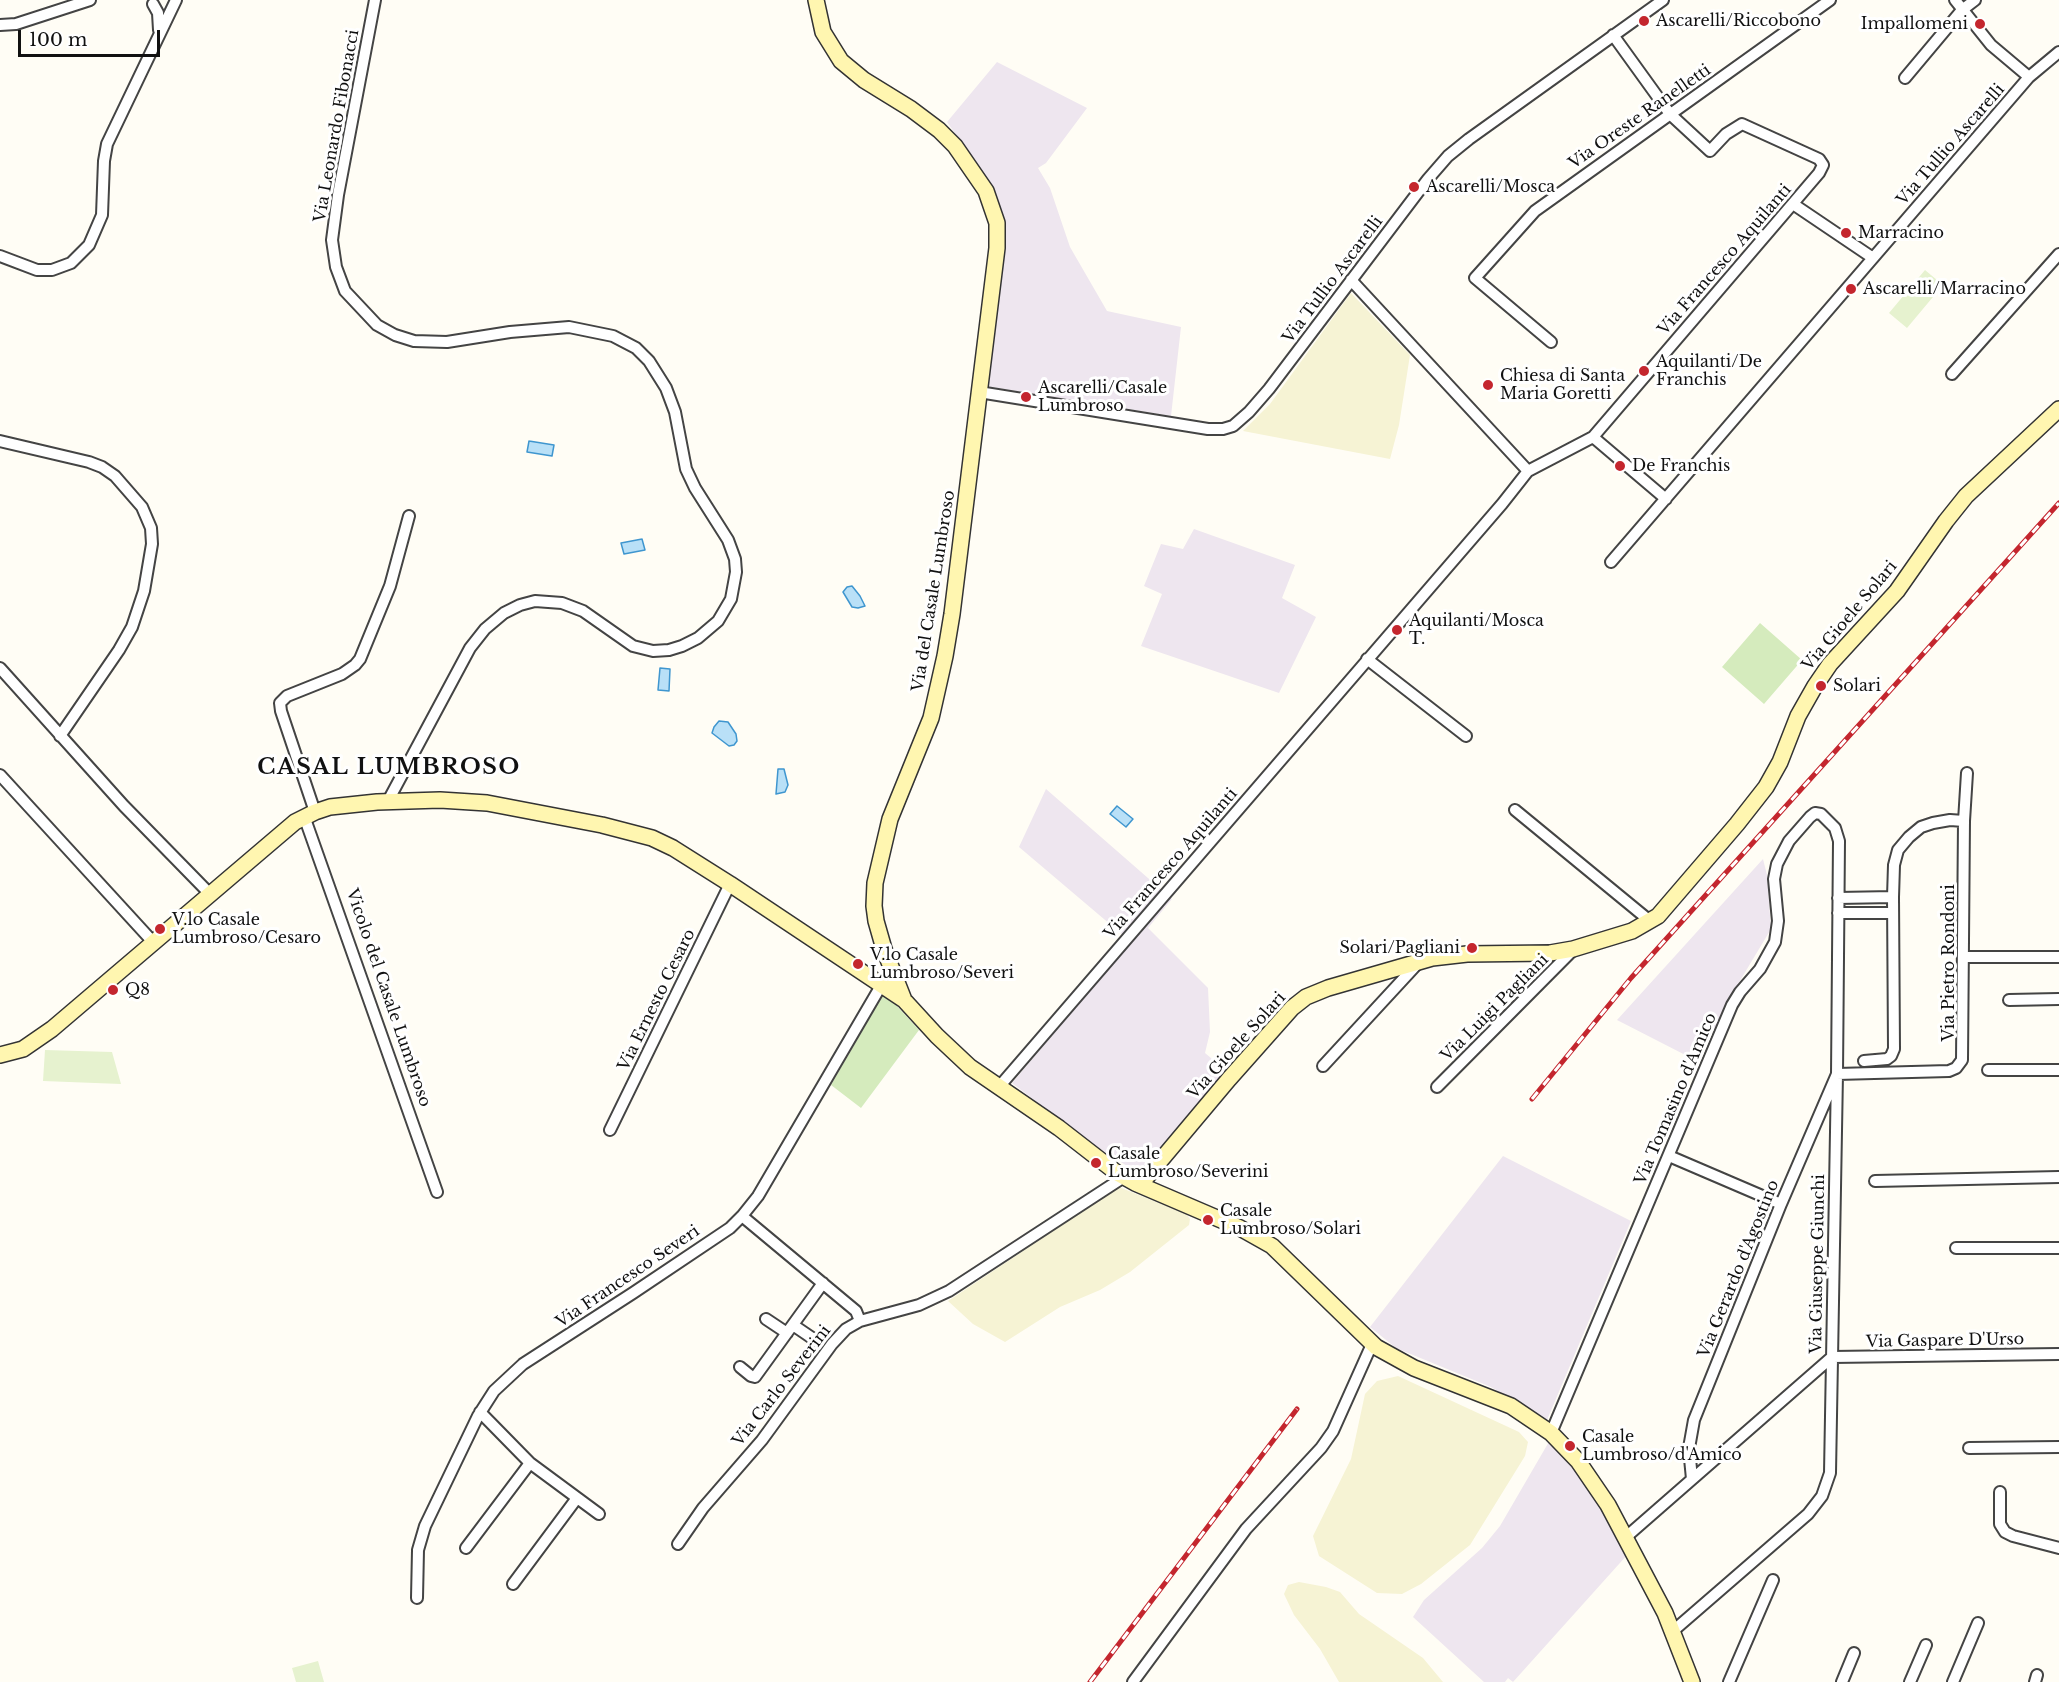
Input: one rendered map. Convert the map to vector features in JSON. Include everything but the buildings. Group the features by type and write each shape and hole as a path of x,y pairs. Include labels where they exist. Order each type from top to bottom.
{"street":[{"path":"0,25 16,24 90,0"},
{"path":"152,2 168,6 176,0"},
{"path":"0,256 37,270 52,270 71,263 89,245 100,224 104,207 104,161 107,144 176,0"},
{"name":"Via Leonardo Fibonacci","path":"375,0 338,195 332,240 336,267 345,291 377,325 395,335 416,341 454,342 510,332 569,327 609,335 636,348 649,361 666,388 675,412 687,473 726,536 736,567 732,596 721,617 698,638 669,650 653,651 636,647 622,640 583,611 556,602 541,600 530,602 504,613 485,629 473,644 388,801"},
{"name":"Via del Casale Lumbroso","path":"816,0 823,32 841,61 864,80 939,130 964,157 990,200 997,223 998,240 952,614 937,696 926,732 890,819 874,884 877,927 904,1000 962,1060 1124,1177 1240,1228 1269,1244 1372,1344 1408,1365 1511,1406 1551,1433 1571,1453 1592,1480 1626,1537 1673,1631 1692,1682"},
{"name":"Via Tullio Ascarelli","path":"979,392 1208,429 1227,428 1245,416 1263,396 1448,156 1663,0"},
{"name":"Via Oreste Ranelletti","path":"1551,342 1475,278 1535,210 1830,0"},
{"path":"1955,0 1991,45 2029,77"},
{"path":"1905,78 1962,10 1975,0"},
{"path":"152,2 159,17 158,36"},
{"path":"1613,35 1670,114"},
{"name":"Via Tullio Ascarelli","path":"1611,562 2029,77 2059,51"},
{"name":"Via Francesco Aquilanti","path":"998,1088 1528,471 1593,437 1793,204 1823,165 1819,159 1742,124 1726,134 1710,151 1670,114"},
{"path":"1793,204 1874,258"},
{"path":"1952,374 2059,254"},
{"path":"1351,280 1528,471"},
{"name":"Via Gioele Solari","path":"1140,1185 1229,1079 1296,1005 1319,991 1422,960 1462,954 1551,953 1574,949 1621,935 1650,921 1671,903 1766,787 1780,762 1798,716 1815,686 1834,660 1894,596 1966,496 2059,409"},
{"path":"1593,437 1666,499"},
{"path":"0,441 102,467 115,476 142,507 151,528 152,544 144,591 132,627 119,650 60,736"},
{"name":"Vicolo del Casale Lumbroso","path":"409,516 390,586 360,659 342,674 287,696 280,703 310,814 437,1192"},
{"path":"1367,659 1466,736"},
{"path":"0,668 124,806 210,894"},
{"name":"Via Pietro Rondoni","path":"1837,1074 1946,1071 1956,1068 1960,1063 1963,1054 1964,821 1967,773"},
{"path":"0,775 153,942"},
{"path":"0,1055 18,1051 46,1034 289,826 310,814 341,805 388,801 477,801 613,827 659,841 730,884 904,1000"},
{"path":"1515,810 1650,921"},
{"name":"Via Tomasino d'Amico","path":"1551,1433 1732,1005 1760,969 1775,942 1778,921 1774,879 1777,864 1796,832 1815,813 1823,815 1836,831"},
{"path":"1864,1061 1887,1059 1894,1049 1893,897 1894,866 1898,850 1922,827 1950,820 1964,821"},
{"name":"Via Giuseppe Giunchi","path":"1673,1631 1805,1517 1822,1496 1828,1481 1831,1466 1837,1074 1839,841 1836,831"},
{"name":"Via Ernesto Cesaro","path":"610,1130 730,884"},
{"path":"1838,897 1893,897"},
{"path":"1838,913 1893,913"},
{"name":"Via Luigi Pagliani","path":"1437,1087 1574,949"},
{"path":"1964,957 2059,957"},
{"path":"1323,1066 1422,960"},
{"name":"Via Francesco Severi","path":"417,1598 418,1550 423,1530 480,1412 498,1387 519,1368 729,1228 742,1216 758,1196 882,984"},
{"path":"2009,1000 2059,999"},
{"path":"1988,1070 2059,1070"},
{"name":"Via Gerardo d'Agostino","path":"1692,1479 1689,1448 1692,1424 1781,1204 1837,1074"},
{"path":"1669,1156 1781,1204"},
{"name":"Via Carlo Severini","path":"678,1544 703,1508 773,1425 832,1344 846,1329 860,1321 912,1308 942,1295 1124,1177"},
{"path":"1875,1181 2059,1177"},
{"path":"742,1216 856,1311 860,1321"},
{"path":"1956,1248 2059,1248"},
{"path":"740,1367 755,1377 823,1283"},
{"path":"766,1318 814,1340"},
{"path":"1133,1682 1246,1529 1322,1448 1333,1431 1372,1344"},
{"name":"Via Gaspare D'Urso","path":"1832,1357 2059,1354"},
{"path":"1626,1537 1832,1357"},
{"path":"480,1412 530,1464 599,1514"},
{"path":"1969,1448 2059,1448"},
{"path":"466,1548 530,1464"},
{"path":"2000,1492 2000,1521 2005,1532 2059,1548"},
{"path":"513,1584 577,1498"},
{"path":"1729,1682 1773,1580"},
{"path":"1953,1682 1978,1623"},
{"path":"1911,1682 1926,1646"},
{"path":"1842,1682 1854,1653"}],"shaded area":[{"path":"997,62 1087,108 1046,163 1038,168 1050,188 1070,247 1107,311 1181,327 1171,416 985,386 1003,217 990,183 947,122"},
{"path":"1351,293 1410,355 1399,425 1390,459 1243,431 1270,404"},
{"path":"1194,529 1295,565 1282,598 1316,617 1279,693 1141,646 1162,594 1144,586 1161,544 1183,549"},
{"path":"1046,789 1172,899 1148,928 1208,988 1210,1032 1205,1053 1229,1073 1138,1173 1085,1139 1012,1083 1131,942 1019,847"},
{"path":"1763,859 1767,875 1771,929 1738,984 1697,1061 1617,1020"},
{"path":"1503,1156 1631,1221 1547,1420 1491,1387 1396,1348 1370,1327"},
{"path":"1119,1187 1186,1214 1190,1219 1189,1225 1130,1272 1100,1290 1060,1307 1005,1342 973,1324 948,1301"},
{"path":"1398,1376 1519,1432 1528,1442 1525,1456 1470,1545 1421,1584 1402,1594 1377,1593 1319,1556 1313,1536 1351,1459 1365,1394 1377,1381"},
{"path":"1550,1440 1596,1496 1628,1554 1513,1682 1508,1678 1505,1682 1484,1682 1413,1617 1424,1600 1482,1548 1500,1526"},
{"path":"1299,1582 1340,1592 1359,1614 1423,1658 1443,1682 1339,1682 1320,1649 1294,1615 1284,1594 1288,1585"}],"green space":[{"path":"1925,270 1943,285 1907,328 1889,313"},
{"path":"1760,623 1802,660 1764,704 1722,667"},
{"path":"883,995 895,1004 919,1030 861,1108 831,1085"},
{"path":"45,1050 112,1052 121,1084 43,1081"},
{"path":"318,1661 324,1682 296,1682 292,1668"}],"water":[{"path":"529,441 554,445 552,456 527,452"},
{"path":"642,539 645,550 624,554 621,543"},
{"path":"852,586 865,606 852,607 843,592 847,587"},
{"path":"660,668 670,669 669,691 658,690"},
{"path":"719,721 728,722 736,734 737,741 734,745 729,746 712,733"},
{"path":"778,769 784,769 788,785 785,792 776,794"},
{"path":"1117,806 1133,819 1126,827 1110,814"}],"railway":[{"path":"1532,1099 1631,978 2059,503"},
{"path":"1090,1682 1297,1409"}],"place":[{"name":"Ascarelli/Riccobono","path":"1644,21"},
{"name":"Impallomeni","path":"1980,24"},
{"name":"Ascarelli/Mosca","path":"1414,187"},
{"name":"Marracino","path":"1846,233"},
{"name":"Ascarelli/Marracino","path":"1851,289"},
{"name":"Aquilanti/De Franchis","path":"1644,371"},
{"name":"Chiesa di Santa Maria Goretti","path":"1488,385"},
{"name":"Ascarelli/Casale Lumbroso","path":"1026,397"},
{"name":"De Franchis","path":"1620,466"},
{"name":"Aquilanti/Mosca T.","path":"1397,630"},
{"name":"Solari","path":"1821,686"},
{"name":"V.lo Casale Lumbroso/Cesaro","path":"160,929"},
{"name":"Solari/Pagliani","path":"1472,948"},
{"name":"V.lo Casale Lumbroso/Severi","path":"858,964"},
{"name":"Q8","path":"113,990"},
{"name":"Casale Lumbroso/Severini","path":"1096,1163"},
{"name":"Casale Lumbroso/Solari","path":"1208,1220"},
{"name":"Casale Lumbroso/d'Amico","path":"1570,1446"}],"district":[{"name":"CASAL LUMBROSO","path":"389,768"}]}
